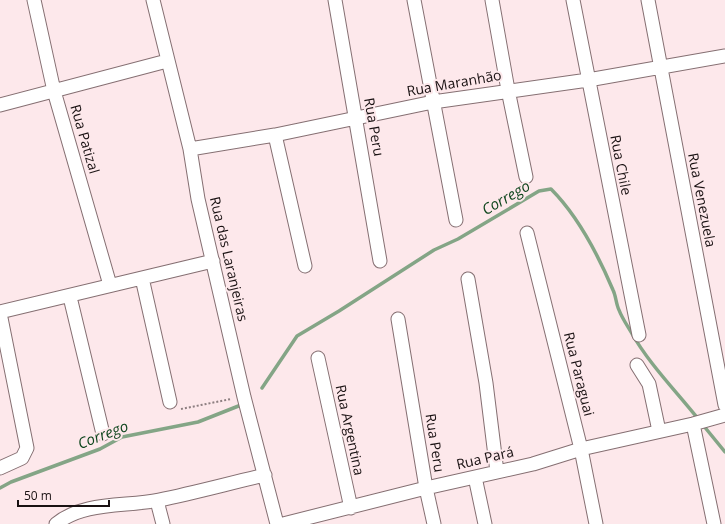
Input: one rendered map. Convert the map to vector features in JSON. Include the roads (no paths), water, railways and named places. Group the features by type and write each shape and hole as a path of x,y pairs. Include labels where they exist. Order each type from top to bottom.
{"street":[{"name":"Rua Patizal","path":"34,0 54,91 110,285"},
{"name":"Rua das Laranjeiras","path":"152,0 190,149 198,199 244,397 277,524"},
{"name":"Rua Peru","path":"335,0 357,118 380,261"},
{"path":"414,0 456,220"},
{"path":"492,0 508,90 526,176"},
{"name":"Rua Chile","path":"573,0 639,335"},
{"name":"Rua Venezuela","path":"648,0 725,405"},
{"name":"Rua Maranhão","path":"190,149 275,135 433,102 508,90 588,80 725,56"},
{"path":"0,105 167,61"},
{"path":"275,135 305,266"},
{"name":"Rua Paraguai","path":"527,233 581,448 596,524"},
{"path":"0,468 22,458 26,452 27,443 0,313 213,261"},
{"path":"142,278 170,402"},
{"path":"468,280 486,383 497,472"},
{"path":"70,297 103,434"},
{"name":"Rua Peru","path":"398,320 426,488 434,524"},
{"name":"Rua Argentina","path":"318,358 351,508"},
{"path":"637,365 648,384 659,431"},
{"name":"Rua Pará","path":"283,524 426,488 533,464 581,448 695,423 719,416"},
{"path":"695,423 714,524"},
{"path":"56,524 65,517 97,507 158,500 265,475"},
{"path":"475,477 485,524"},
{"path":"158,500 163,524"}],"waterway":[{"name":"Corrego","path":"262,388 297,336 434,250 458,239 539,191 551,189 570,211 594,250 614,292 618,308 638,344 654,366 699,420"},
{"name":"Corrego","path":"0,488 11,482 100,449 122,437 198,422 241,405"},
{"name":"Corrego","path":"703,425 725,452"}]}
